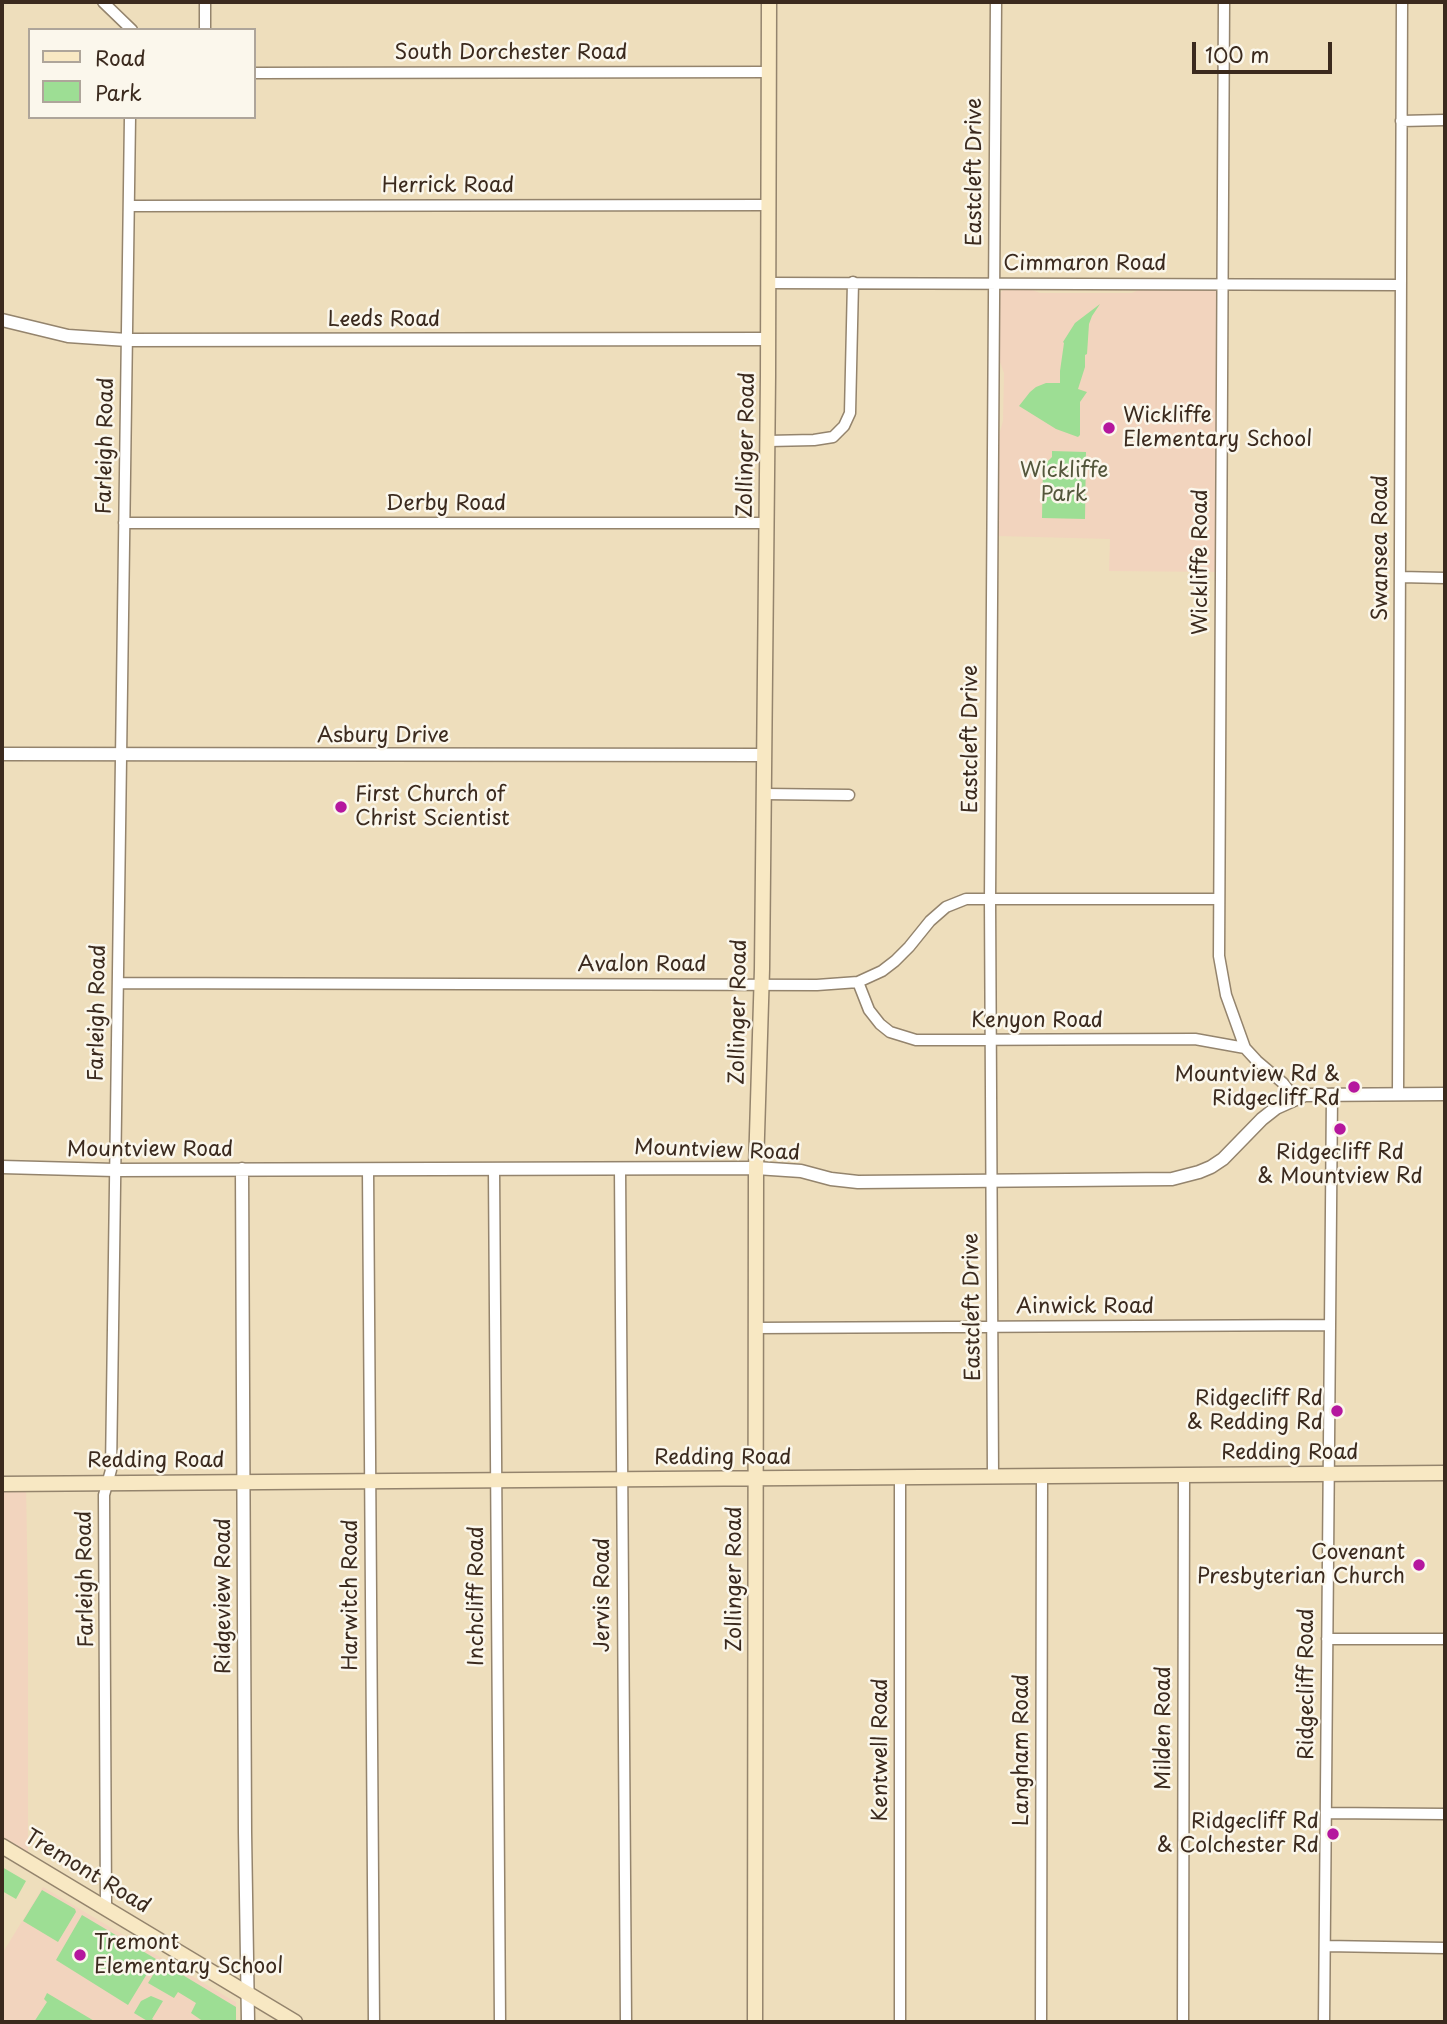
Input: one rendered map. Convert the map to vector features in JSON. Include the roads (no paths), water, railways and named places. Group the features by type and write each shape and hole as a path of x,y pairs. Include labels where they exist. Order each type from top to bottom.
{"main road":[{"name":"Zollinger Road","path":"755,2022 756,1168 762,984 768,441 769,2"},
{"name":"Redding Road","path":"2,1483 1445,1473"},
{"name":"Tremont Road","path":"2,1846 295,2022"}],"street":[{"path":"103,2 130,28"},
{"path":"205,2 205,28"},
{"name":"Eastcleft Drive","path":"993,1477 990,899 996,2"},
{"name":"Wickliffe Road","path":"1224,2 1219,956 1230,1009 1245,1048 1283,1083 1294,1098"},
{"name":"Swansea Road","path":"1398,1093 1402,2"},
{"name":"South Dorchester Road","path":"256,73 769,72"},
{"name":"Farleigh Road","path":"106,1908 104,1495 111,1469 130,119"},
{"path":"1401,121 1445,121"},
{"name":"Herrick Road","path":"128,206 768,205"},
{"path":"768,441 833,437 844,426 850,413 853,282"},
{"name":"Cimmaron Road","path":"768,283 1401,285"},
{"name":"Leeds Road","path":"2,320 68,336 127,340 768,339"},
{"name":"Derby Road","path":"124,523 767,523"},
{"path":"1400,578 1445,578"},
{"name":"Asbury Drive","path":"2,754 764,755"},
{"path":"764,794 849,795"},
{"name":"Avalon Road","path":"118,983 817,985 858,982 882,971 895,961 946,907 966,899 1218,899"},
{"name":"Kenyon Road","path":"858,982 869,1010 880,1024 890,1032 916,1040 1195,1039 1245,1048"},
{"name":"Mountview Road","path":"2,1167 115,1170 756,1168 801,1171 831,1179 858,1182 1172,1179 1211,1167 1262,1119 1294,1098 1332,1094 1445,1094"},
{"name":"Ridgecliff Road","path":"1324,2022 1332,1094"},
{"name":"Harwitch Road","path":"368,1168 374,2022"},
{"name":"Jervis Road","path":"620,1168 626,2022"},
{"name":"Ridgeview Road","path":"242,1169 248,2022"},
{"name":"Inchcliff Road","path":"494,1169 500,2022"},
{"name":"Ainwick Road","path":"756,1328 1330,1325"},
{"name":"Milden Road","path":"1183,2022 1184,1475"},
{"name":"Langham Road","path":"1041,2022 1042,1477"},
{"name":"Kentwell Road","path":"900,1478 900,2022"},
{"path":"1327,1639 1445,1639"},
{"path":"1326,1813 1445,1814"},
{"path":"1325,1946 1445,1948"}],"place":[{"name":"Wickliffe Elementary School","path":"1109,428"},
{"name":"First Church of Christ Scientist","path":"341,807"},
{"name":"Mountview Rd & Ridgecliff Rd","path":"1354,1087"},
{"name":"Ridgecliff Rd & Mountview Rd","path":"1340,1129"},
{"name":"Ridgecliff Rd & Redding Rd","path":"1337,1411"},
{"name":"Covenant Presbyterian Church","path":"1419,1565"},
{"name":"Ridgecliff Rd & Colchester Rd","path":"1333,1834"},
{"name":"Tremont Elementary School","path":"80,1955"}],"park label":[{"name":"Wickliffe Park","path":"1064,483"}]}
